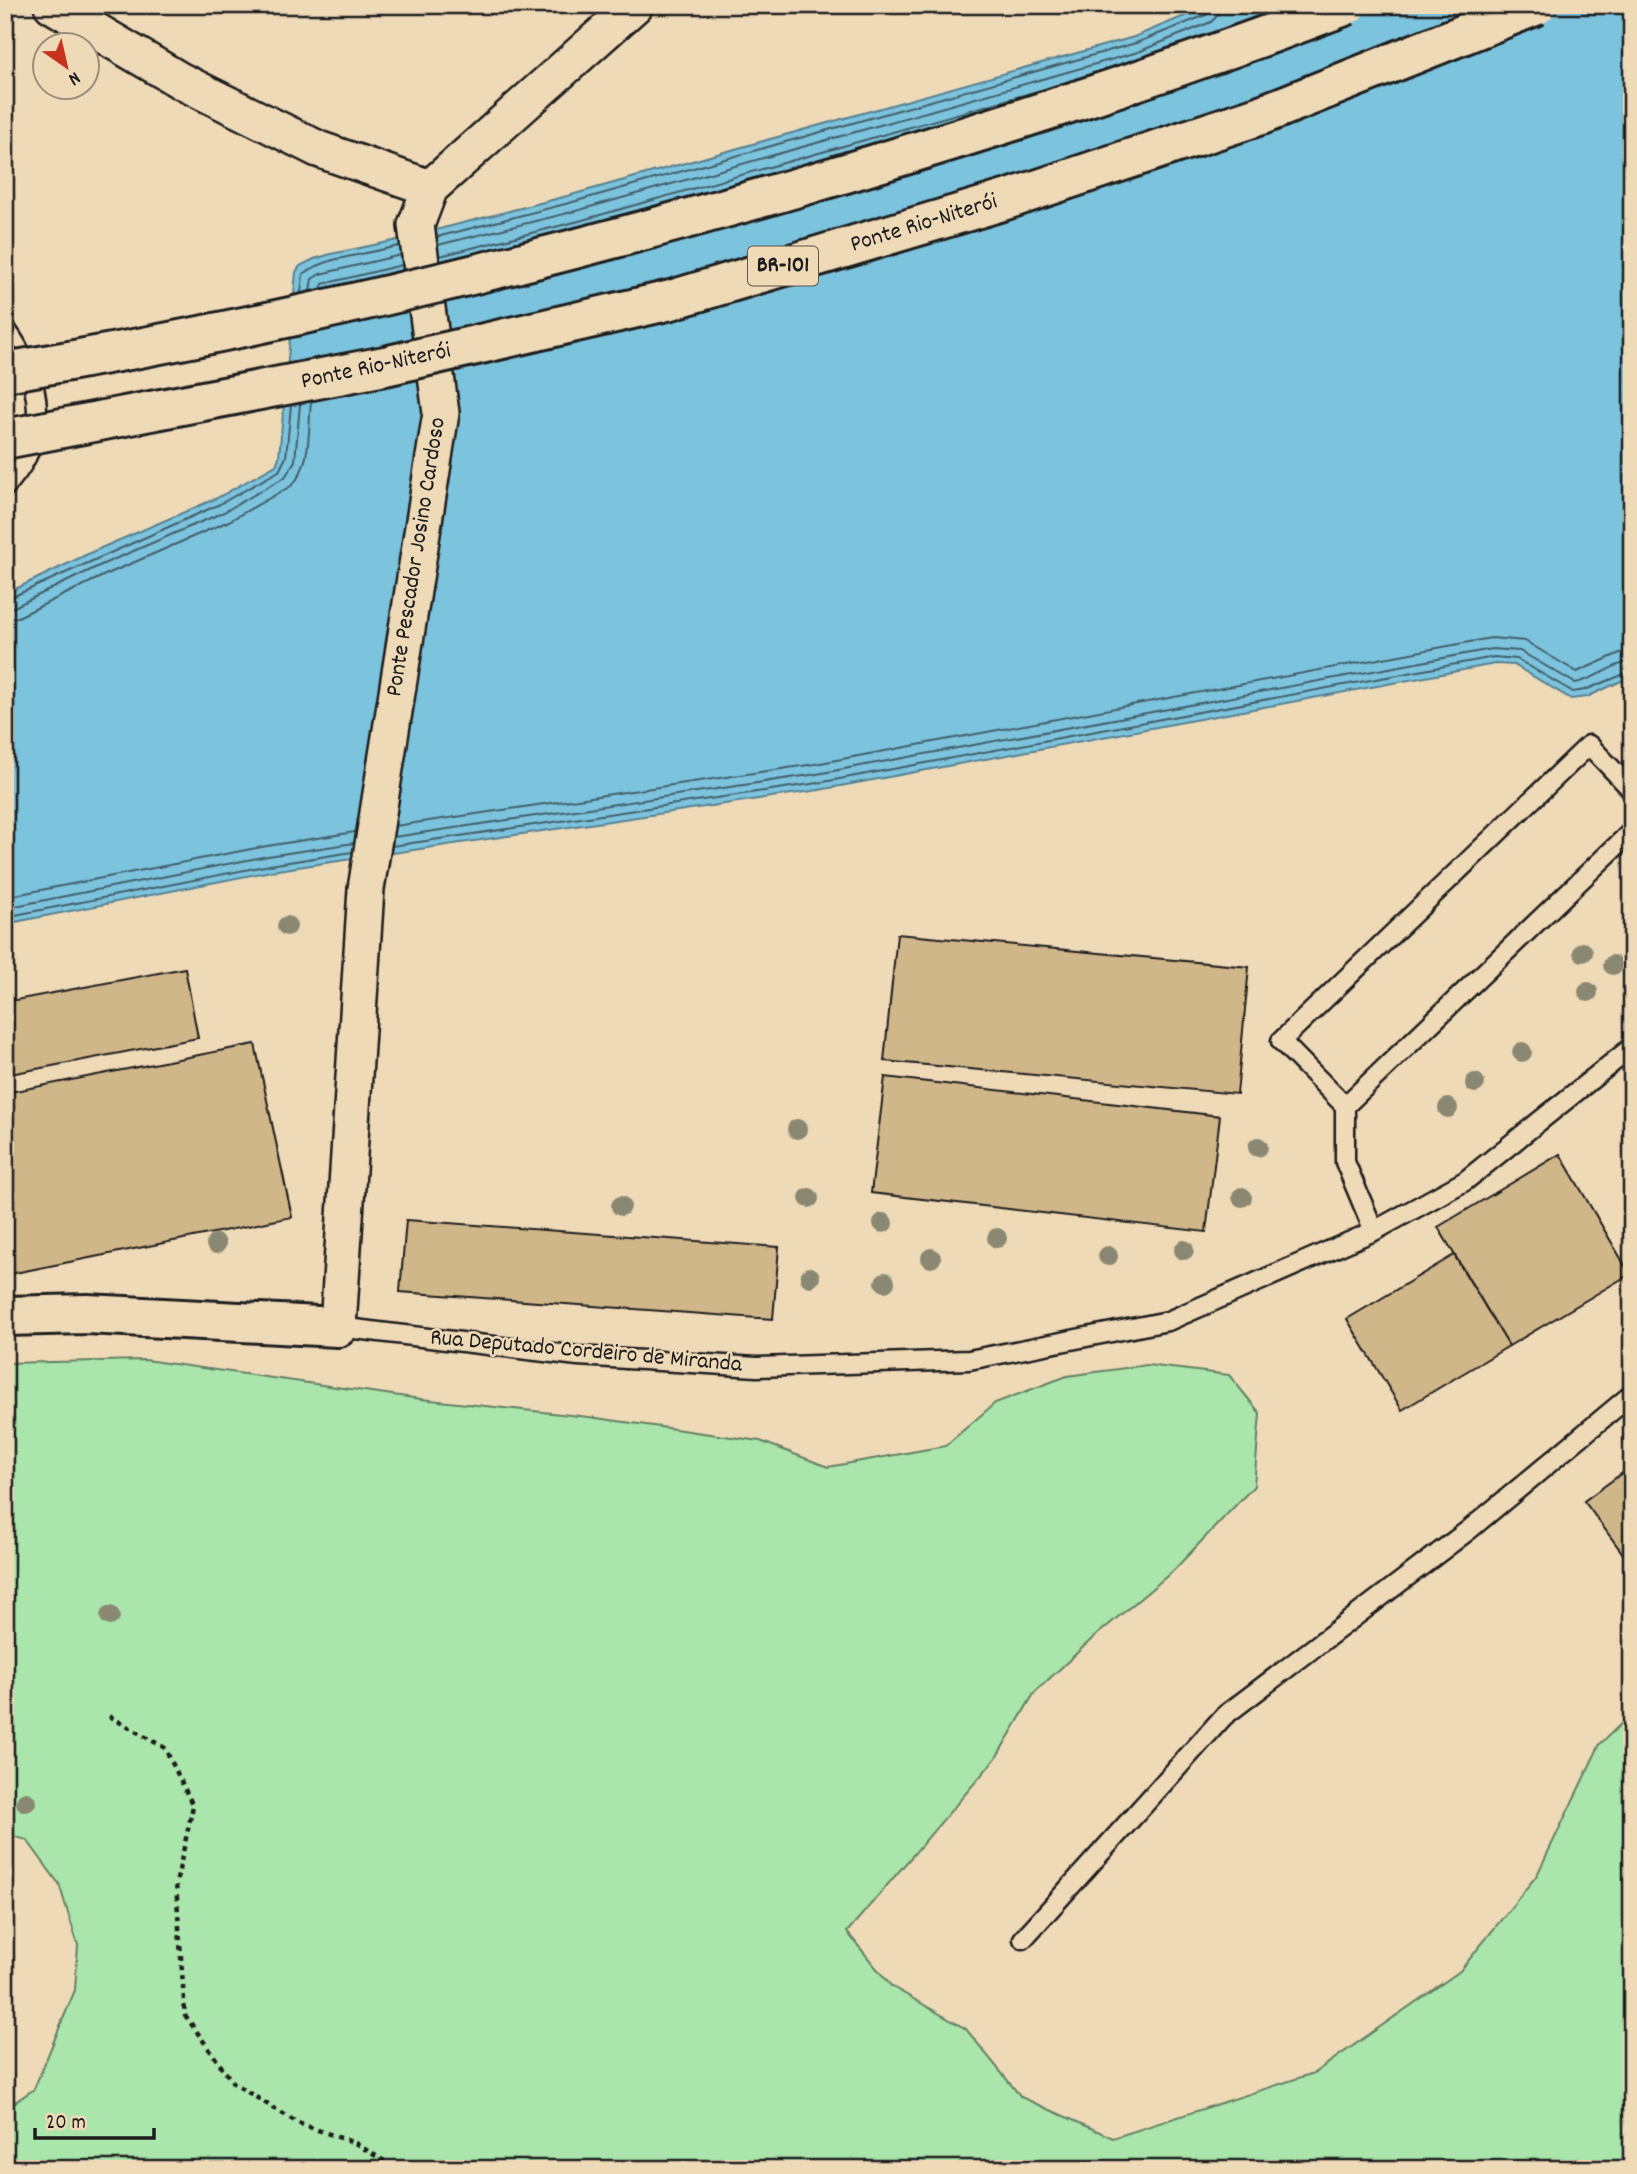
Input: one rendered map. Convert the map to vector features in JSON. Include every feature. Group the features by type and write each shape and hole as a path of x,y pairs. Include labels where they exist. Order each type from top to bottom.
{"main road":[{"path":"5,372 185,340 377,297 659,228 991,130 1251,42 1347,5"},
{"name":"Ponte Rio-Niterói","path":"5,439 385,366 671,300 1005,200 1261,114 1536,5"},
{"name":"Rua Deputado Cordeiro de Miranda","path":"5,1316 87,1314 338,1327"}],"street":[{"path":"52,5 181,81 318,149 430,188 635,5"},
{"name":"Ponte Pescador Josino Cardoso","path":"338,1327 366,889 441,413 416,225 430,188"}],"lane":[{"path":"5,328 12,335 34,379 38,411 31,450 5,487"},
{"path":"1374,1231 1345,1161 1345,1106 1281,1041 1589,746 1632,790"},
{"path":"1345,1106 1632,831"},
{"name":"Rua Deputado Cordeiro de Miranda","path":"338,1327 578,1356 757,1367 969,1360 1168,1321 1374,1231 1465,1181 1632,1047"},
{"path":"1023,1939 1224,1716 1470,1529 1632,1394"}],"path":[{"path":"109,1716 165,1748 193,1806 176,1884 185,2015 233,2083 298,2123 355,2143 397,2169"}],"green space":[{"path":"145,1360 421,1399 589,1417 760,1441 828,1467 945,1446 995,1403 1067,1376 1147,1365 1229,1375 1260,1413 1254,1486 1173,1571 1093,1638 1035,1692 996,1758 847,1932 891,1986 966,2029 1021,2097 1113,2138 1314,2073 1460,1971 1537,1875 1600,1744 1632,1713 1632,2169 5,2169 5,2109 34,2089 75,1990 78,1945 59,1884 27,1840 5,1834 5,1363"}],"water":[{"path":"1211,5 1632,5 1632,676 1587,697 1571,699 1514,665 1495,664 819,790 271,871 5,924 5,594 94,551 217,498 276,465 279,457 296,272 300,266 331,254 393,241 571,195 1134,37"}],"building":[{"path":"897,934 1249,967 1237,1094 884,1061"},
{"path":"185,968 198,1038 5,1075 5,1002"},
{"path":"255,1044 292,1217 5,1275 5,1093"},
{"path":"885,1077 1220,1116 1206,1232 871,1193"},
{"path":"1560,1154 1630,1274 1509,1346 1438,1227"},
{"path":"406,1220 779,1247 773,1319 400,1292"},
{"path":"1454,1255 1509,1346 1402,1410 1347,1319"},
{"path":"1632,1466 1632,1566 1584,1501"}]}
